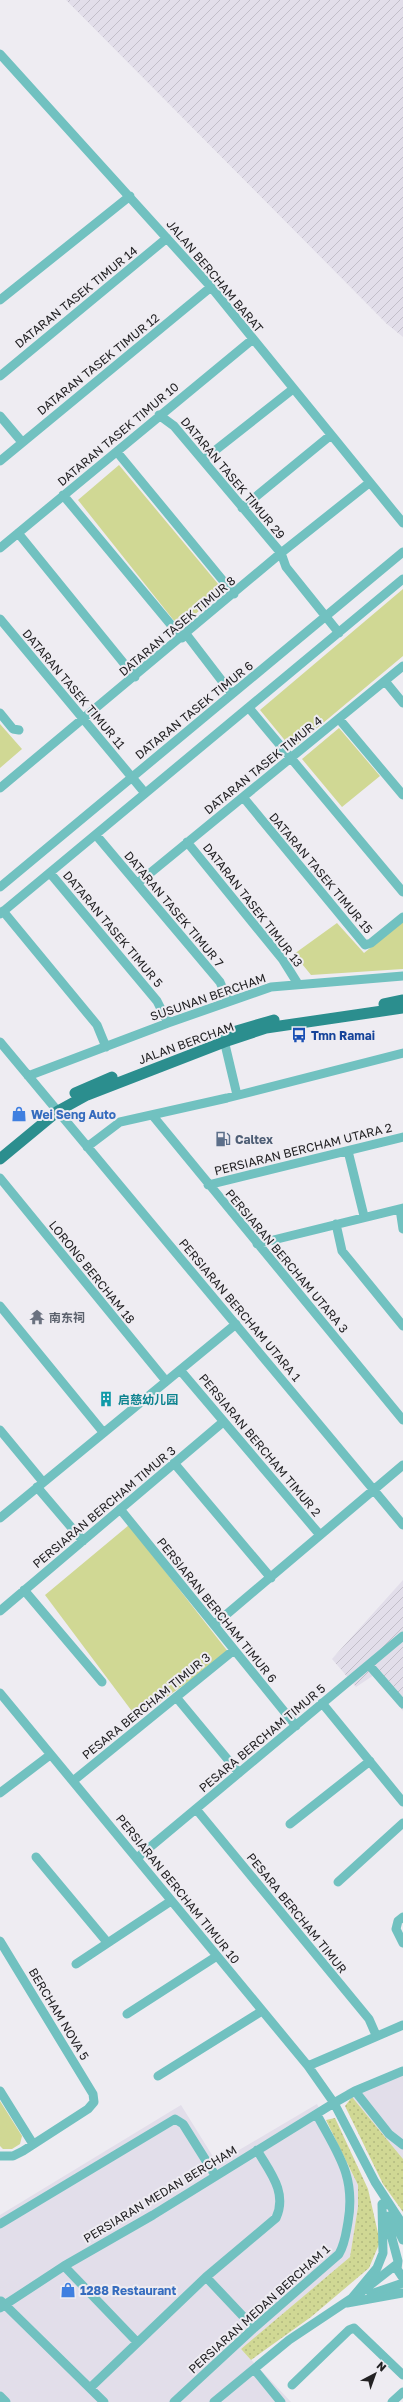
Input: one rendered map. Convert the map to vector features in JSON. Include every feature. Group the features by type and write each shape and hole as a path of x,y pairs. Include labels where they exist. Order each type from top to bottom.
{"main road":[{"name":"JALAN BERCHAM","path":"0,1150 55,1109 106,1086 263,1022 403,1000"},
{"name":"JALAN BERCHAM","path":"224,1039 273,1027 403,1008"},
{"name":"JALAN BERCHAM","path":"0,1158 55,1109"}],"street":[{"name":"JALAN BERCHAM BARAT","path":"0,54 211,287 403,523"},
{"path":"0,300 130,196"},
{"name":"DATARAN TASEK TIMUR 14","path":"0,376 167,238"},
{"name":"DATARAN TASEK TIMUR 12","path":"0,461 211,287"},
{"name":"DATARAN TASEK TIMUR 10","path":"0,548 117,452 159,415 253,339"},
{"path":"203,460 293,389"},
{"name":"DATARAN TASEK TIMUR 29","path":"159,415 174,426 281,553 286,567 339,633"},
{"path":"0,416 22,442"},
{"path":"242,508 331,435"},
{"path":"117,452 234,594"},
{"name":"DATARAN TASEK TIMUR 8","path":"0,788 84,720 281,553 370,483"},
{"path":"63,495 232,694"},
{"path":"18,533 135,677"},
{"name":"DATARAN TASEK TIMUR 6","path":"0,887 403,552"},
{"path":"106,1047 97,1025 2,913 145,793 250,708 403,579"},
{"name":"DATARAN TASEK TIMUR 11","path":"0,619 145,793"},
{"name":"DATARAN TASEK TIMUR 4","path":"138,883 403,666"},
{"path":"385,681 403,702"},
{"path":"250,708 403,892"},
{"path":"0,713 13,728 20,730"},
{"path":"339,719 403,795"},
{"name":"DATARAN TASEK TIMUR 15","path":"243,797 365,945 371,943 403,917"},
{"name":"DATARAN TASEK TIMUR 7","path":"96,835 220,982 228,1002"},
{"name":"DATARAN TASEK TIMUR 13","path":"187,842 283,960 298,984"},
{"name":"DATARAN TASEK TIMUR 5","path":"50,873 157,1001 168,1023"},
{"name":"SUSUNAN BERCHAM","path":"28,1076 168,1023 271,987 403,976"},
{"path":"224,1039 237,1095"},
{"name":"PERSIARAN BERCHAM UTARA 1","path":"0,1042 403,1525"},
{"path":"87,1147 120,1122 153,1116 403,1053"},
{"name":"PERSIARAN BERCHAM UTARA 3","path":"153,1116 208,1185 403,1420"},
{"name":"PERSIARAN BERCHAM UTARA 2","path":"208,1185 403,1137"},
{"path":"348,1151 364,1216"},
{"name":"LORONG BERCHAM 18","path":"0,1178 166,1381"},
{"path":"257,1244 364,1216 402,1208 403,1229"},
{"path":"336,1224 342,1252 403,1326"},
{"path":"0,1306 103,1432"},
{"path":"0,1518 236,1324"},
{"name":"PERSIARAN BERCHAM TIMUR 2","path":"180,1370 320,1536"},
{"name":"PERSIARAN BERCHAM TIMUR 3","path":"0,1611 223,1422"},
{"path":"0,1430 83,1541"},
{"path":"174,1463 271,1578"},
{"path":"214,1625 403,1465"},
{"name":"PERSIARAN BERCHAM TIMUR 6","path":"120,1509 296,1726"},
{"path":"24,1590 102,1682"},
{"name":"PESARA BERCHAM TIMUR 5","path":"137,1858 403,1636"},
{"name":"PESARA BERCHAM TIMUR 3","path":"73,1781 234,1650"},
{"path":"369,1664 403,1704"},
{"name":"PERSIARAN BERCHAM TIMUR 10","path":"0,1693 308,2066 334,2104 383,2200"},
{"path":"176,1697 239,1774"},
{"path":"322,1704 403,1802"},
{"path":"0,1792 50,1755"},
{"path":"290,1824 370,1761"},
{"name":"PESARA BERCHAM TIMUR","path":"196,1809 369,2019 376,2035"},
{"path":"338,1882 403,1823"},
{"path":"36,1857 107,1942"},
{"path":"76,1964 107,1942 171,1901"},
{"path":"403,1917 398,1921 396,1928 403,1943"},
{"name":"BERCHAM NOVA 5","path":"1,1944 93,2094 94,2102 88,2109 33,2144"},
{"path":"127,2014 217,1956"},
{"path":"158,2076 262,2011"},
{"path":"308,2066 376,2035 403,2025"},
{"name":"PERSIARAN MEDAN BERCHAM","path":"1,2304 153,2215 215,2175 355,2091 403,2071"},
{"path":"0,2091 33,2144 23,2152 13,2156 0,2156"},
{"path":"355,2091 389,2134 402,2143"},
{"name":"PERSIARAN MEDAN BERCHAM 1","path":"174,2402 254,2328 339,2254 344,2243 350,2214 350,2183 339,2156 317,2115"},
{"path":"0,2224 175,2119 183,2124 215,2175"},
{"path":"90,2388 206,2277 276,2218 281,2208 279,2190 257,2150"},
{"path":"383,2200 403,2225"},
{"path":"383,2200 403,2240"},
{"path":"383,2200 399,2260 398,2273 403,2278"},
{"path":"351,2301 376,2268 383,2253 383,2200"},
{"path":"214,2402 231,2386 237,2383 289,2340 351,2301 399,2260"},
{"path":"64,2266 137,2342"},
{"path":"206,2277 254,2328"},
{"path":"351,2301 403,2283"},
{"path":"351,2301 403,2293"},
{"path":"1,2304 104,2402"},
{"path":"292,2385 349,2330 354,2328 403,2374"},
{"path":"254,2369 281,2402"},
{"path":"221,2402 235,2388 237,2383"},
{"path":"392,2402 403,2392"},
{"path":"0,2396 6,2402"}],"shaded area":[{"path":"66,0 403,0 403,337 387,324"},
{"path":"403,1580 403,1711 374,1675 356,1687 332,1659"},
{"path":"403,2067 403,2159 346,2090"},
{"path":"317,2104 358,2185 358,2207 350,2257 241,2349 291,2402 0,2402 0,2215 181,2105 217,2163"}],"green space":[{"path":"119,465 224,591 179,627 78,500"},
{"path":"403,589 403,656 292,749 260,710"},
{"path":"0,724 22,749 0,768"},
{"path":"339,728 380,776 342,807 302,759"},
{"path":"403,921 403,969 311,975 294,954 337,923 364,953"},
{"path":"129,1525 229,1653 137,1718 45,1595"},
{"path":"352,2097 403,2159 403,2212 383,2184 345,2106"},
{"path":"0,2101 22,2136 20,2144 12,2149 3,2149 0,2146"},
{"path":"335,2118 368,2189 380,2242 369,2268 311,2317 251,2360 241,2349 350,2257 358,2207 358,2185 326,2120"}],"place":[{"name":"Tmn Ramai","path":"299,1035"},
{"name":"Wei Seng Auto","path":"19,1114"},
{"name":"Caltex","path":"223,1139"},
{"name":"南东祠","path":"37,1317"},
{"name":"启慈幼儿园","path":"106,1399"},
{"name":"1288 Restaurant","path":"68,2290"}]}
